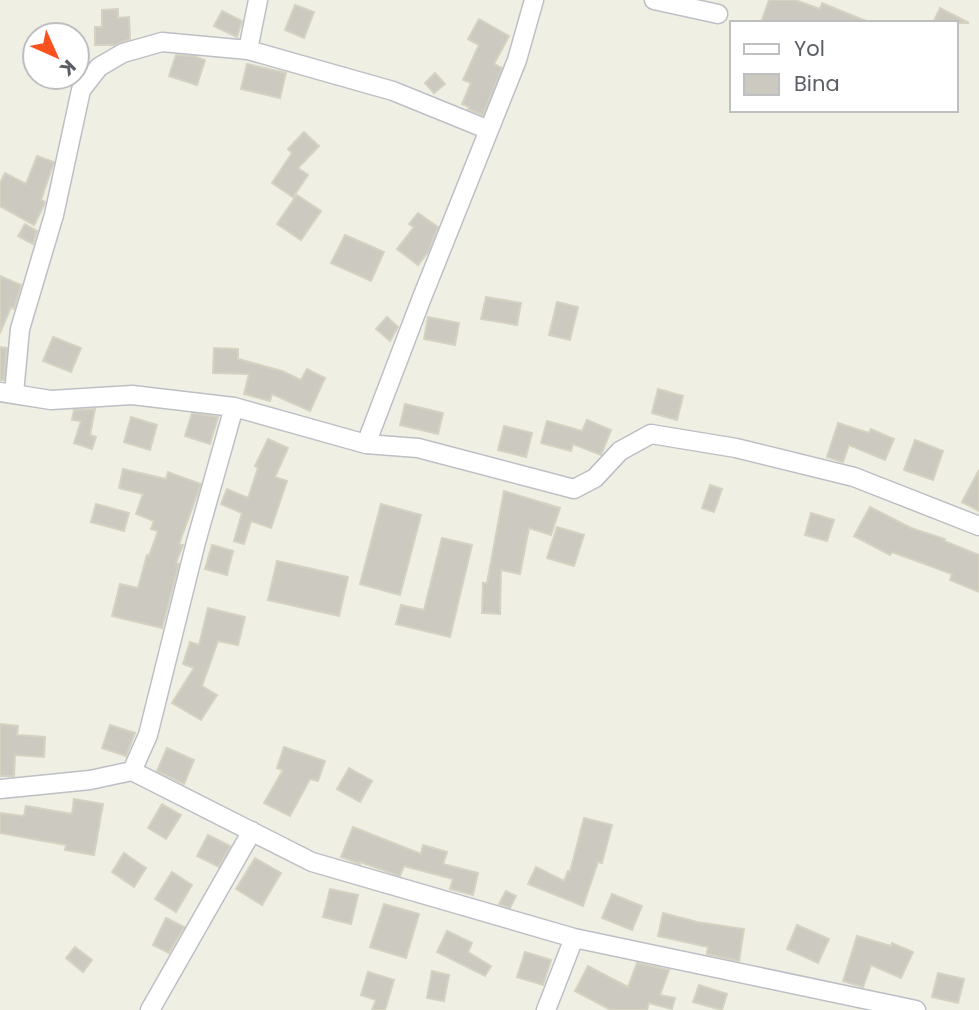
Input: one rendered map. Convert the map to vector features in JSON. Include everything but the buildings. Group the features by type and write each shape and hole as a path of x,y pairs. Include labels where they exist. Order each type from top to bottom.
{"street":[{"path":"248,50 258,0"},
{"path":"366,443 517,60 534,0"},
{"path":"654,0 718,15"},
{"path":"489,130 393,92 248,50 162,42 123,53 99,67 81,90 54,215 20,329 7,392 51,400 132,395 234,407 366,443 418,448 574,489 595,478 620,451 651,434 736,448 854,477 979,526"},
{"path":"132,771 148,735 196,542 234,407"},
{"path":"0,789 90,780 132,771 312,862 574,938 916,1010"},
{"path":"150,1010 251,831"},
{"path":"546,1010 574,938"}]}
